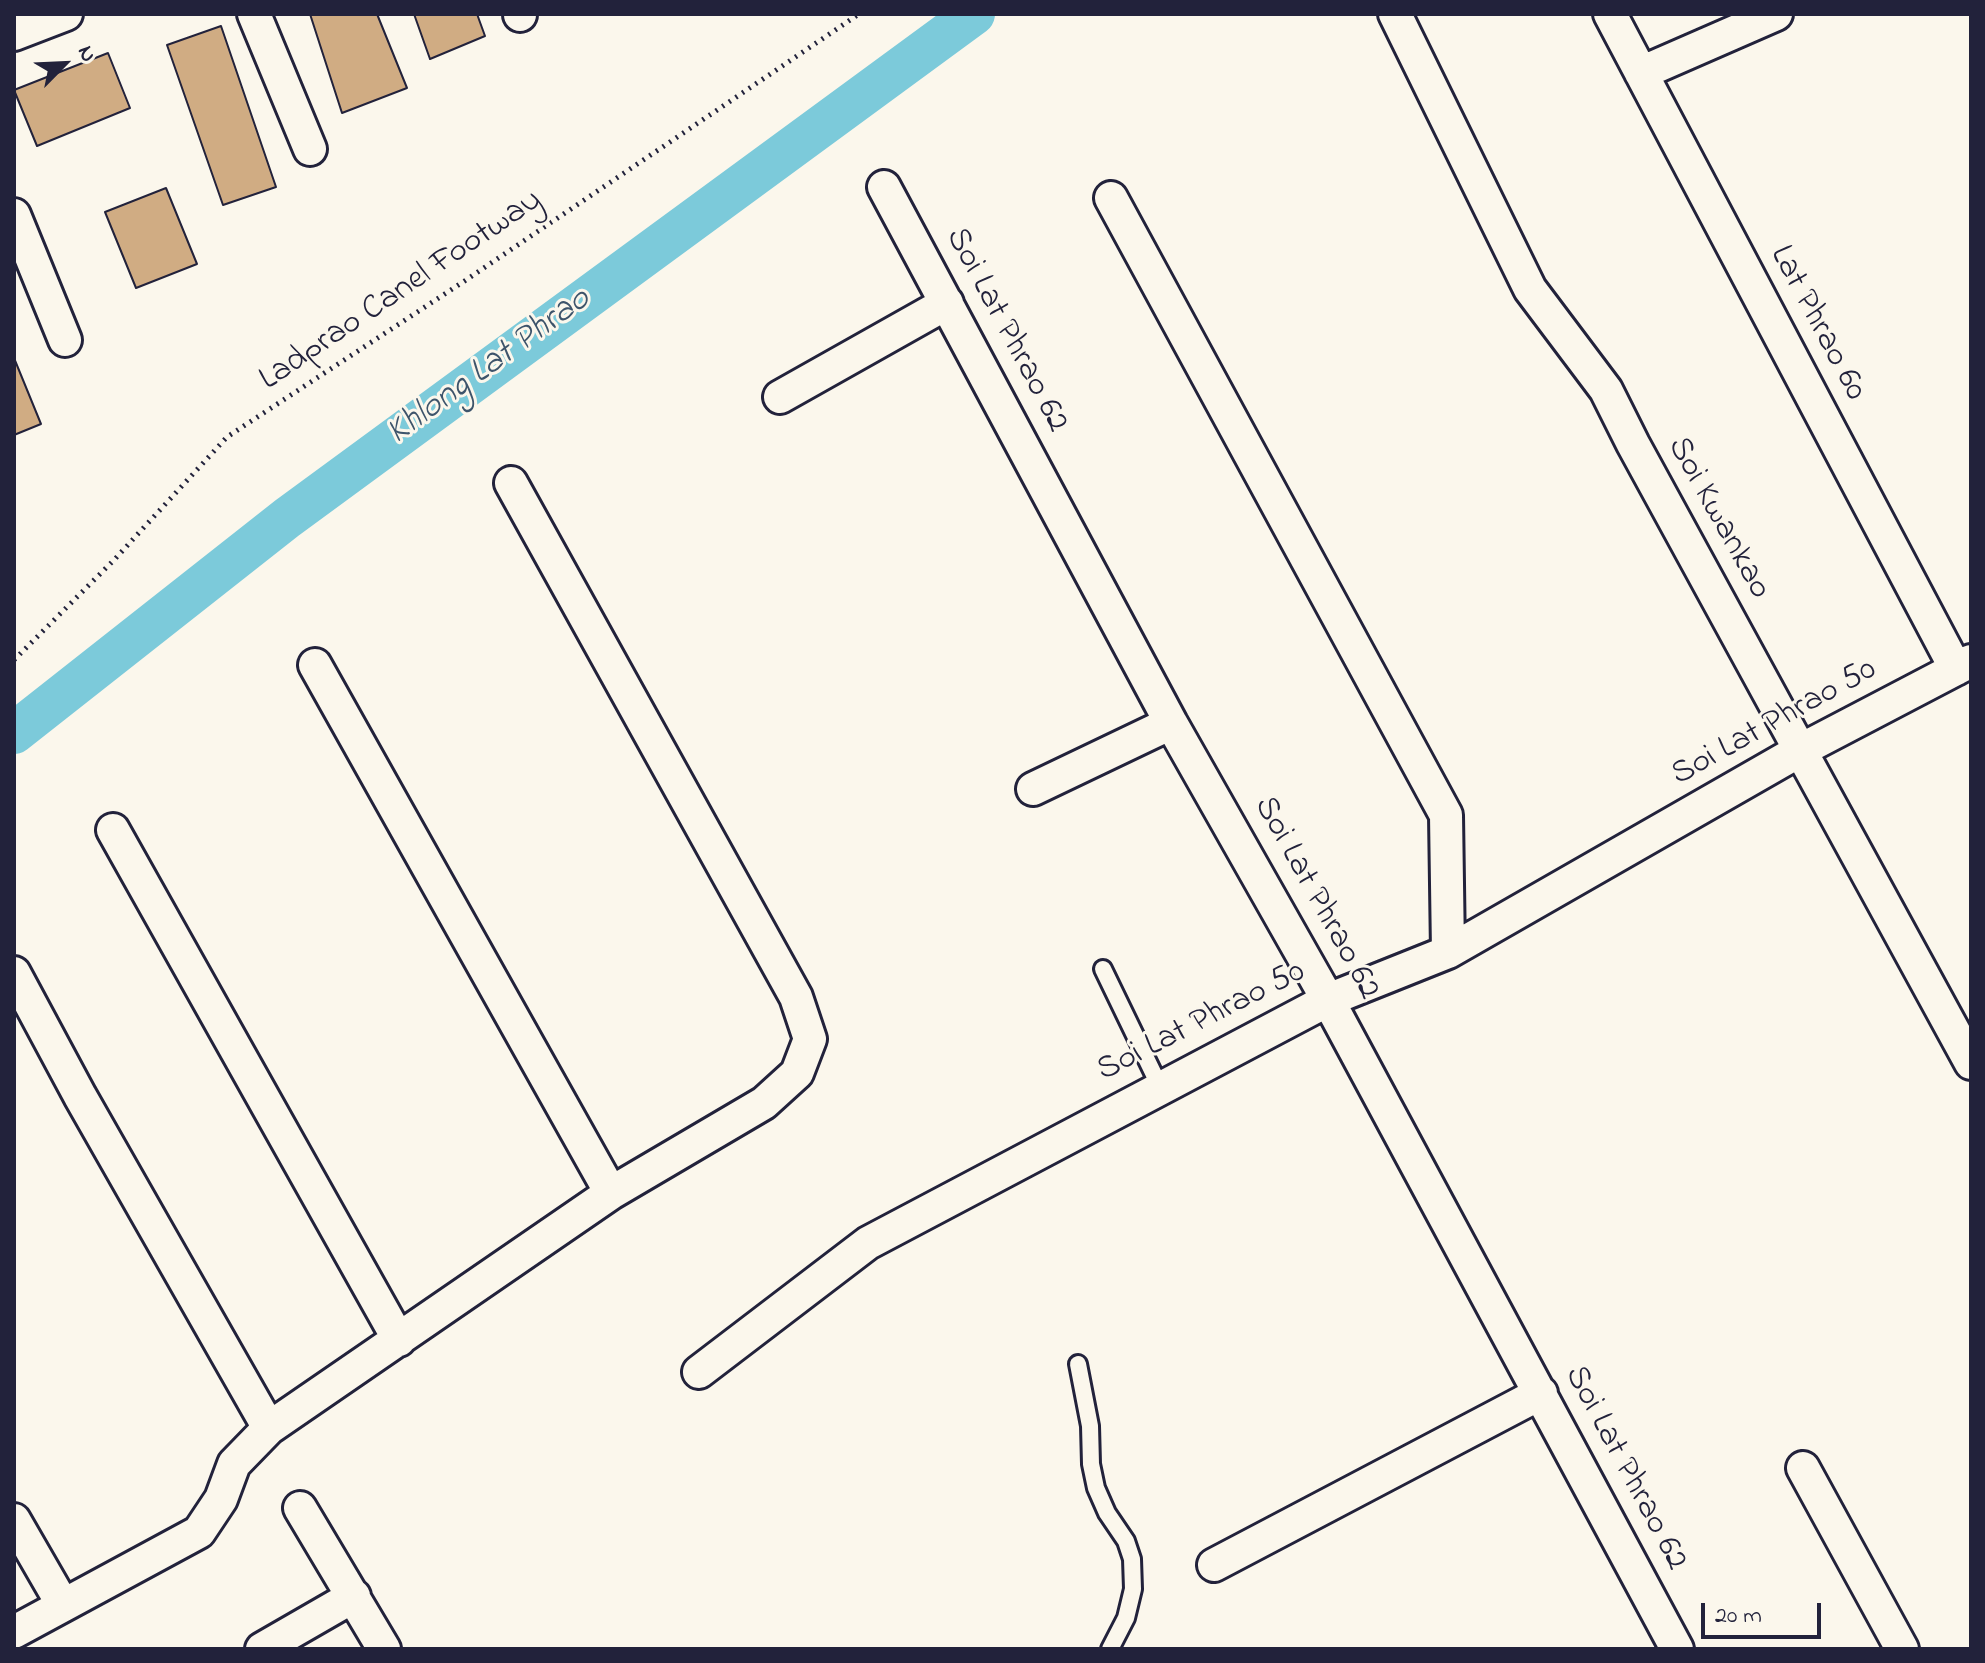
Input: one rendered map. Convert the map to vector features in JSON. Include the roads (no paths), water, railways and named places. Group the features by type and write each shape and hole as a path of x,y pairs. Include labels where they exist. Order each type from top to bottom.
{"street":[{"path":"14,34 66,14"},
{"path":"254,14 310,149"},
{"name":"Soi Kwankao","path":"1395,14 1530,289 1606,390 1799,751 1971,1063"},
{"name":"Lat Phrao 60","path":"1610,14 1963,665"},
{"path":"1641,73 1776,14"},
{"name":"Soi Lat Phrao 62","path":"884,187 1171,723 1328,1000 1677,1649"},
{"path":"1111,198 1446,815 1448,952"},
{"path":"14,215 65,340"},
{"path":"780,397 947,303"},
{"path":"14,1632 199,1532 221,1499 234,1464 269,1428 611,1193 764,1103 797,1073 810,1039 796,997 511,483"},
{"path":"315,665 611,1193"},
{"name":"Soi Lat Phrao 50","path":"699,1372 868,1243 1328,1000 1448,952 1799,751 1963,665"},
{"path":"1033,789 1171,723"},
{"path":"113,830 399,1340"},
{"path":"14,973 80,1096 269,1428"},
{"path":"1214,1565 1541,1393"},
{"path":"1803,1468 1902,1649"},
{"path":"300,1508 384,1649"},
{"path":"14,1520 63,1605"},
{"path":"262,1649 354,1596"}],"lane":[{"path":"1103,969 1160,1087"},
{"path":"1078,1364 1090,1426 1091,1464 1096,1488 1107,1513 1126,1541 1132,1559 1133,1589 1126,1618 1110,1649"}],"waterway":[{"name":"Khlong Lat Phrao","path":"14,733 287,518 974,14"}]}
